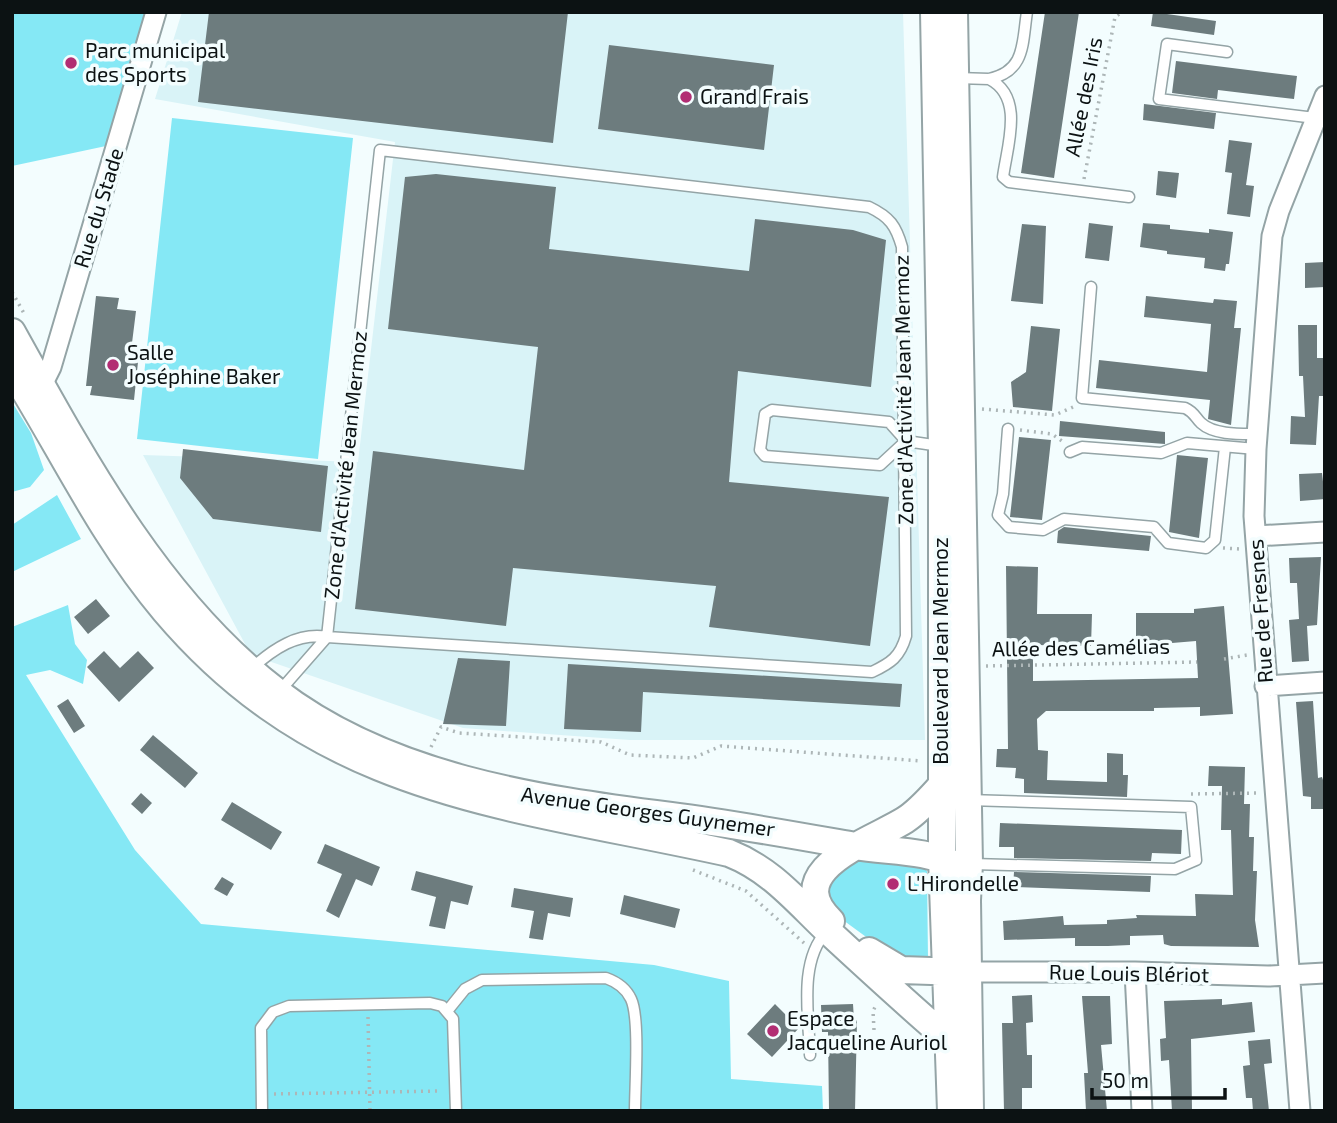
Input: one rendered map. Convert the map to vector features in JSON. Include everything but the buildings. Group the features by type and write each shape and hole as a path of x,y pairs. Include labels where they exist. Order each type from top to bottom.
{"main road":[{"path":"934,12 946,198"},
{"path":"946,198 954,78 954,12"},
{"name":"Boulevard Jean Mermoz","path":"946,198 960,408 967,800 956,862 957,972 970,1111"},
{"name":"Boulevard Jean Mermoz","path":"946,198 941,774 956,862 967,900 949,1040 951,1111"},
{"name":"Avenue Georges Guynemer","path":"12,332 34,390"},
{"path":"12,352 28,378 81,490 164,610 197,635 225,664 250,670"},
{"name":"Avenue Georges Guynemer","path":"12,370 34,390 148,555 207,627 250,670 278,693 334,727 388,752 509,791 559,802 757,827 956,862"},
{"name":"Avenue Georges Guynemer","path":"164,610 250,695 288,723 374,767 447,793 740,857 772,876 828,933 949,1040"},
{"path":"278,693 288,723"},
{"path":"941,774 904,820 855,846 818,876 815,899 828,933 901,970 957,972"}],"street":[{"name":"Rue du Stade","path":"34,390 51,367 156,12"},
{"name":"Rue de Fresnes","path":"1300,1111 1265,686 1256,543 1256,442 1272,236 1321,109"},
{"path":"1256,543 1325,532"},
{"path":"1265,686 1325,682"},
{"name":"Rue Louis Blériot","path":"957,972 1325,973"},
{"path":"1135,972 1142,1111"}],"lane":[{"path":"954,78 989,79 1010,72 1019,61 1027,12"},
{"path":"1227,51 1167,44 1159,99 1321,109"},
{"path":"989,79 1007,94 1012,107 1003,177 1009,182 1129,197"},
{"name":"Zone d'Activité Jean Mermoz","path":"250,670 294,639 310,634 327,637 872,672 900,654 906,636 906,441 902,247 896,227 886,215 869,207 380,150 327,637"},
{"path":"1091,287 1082,398 1185,408 1194,412 1201,423 1213,430 1256,442"},
{"path":"906,441 880,465 765,456 760,450 765,414 772,410 889,422 906,441 942,446"},
{"path":"1008,429 1003,494 998,515 1009,527 1043,530 1064,519 1154,527 1168,543 1206,548 1215,540 1225,447"},
{"path":"1073,450 1082,447 1161,453 1187,443 1225,447 1256,442"},
{"path":"278,693 327,637"},
{"path":"956,862 1175,869 1196,860 1191,807 967,800"},
{"path":"810,1055 808,979 828,933"},
{"path":"449,1010 465,989 482,980 606,978 616,982 624,988 633,1004 635,1111"},
{"path":"262,1111 261,1028 266,1018 289,1006 430,1003 449,1010"},
{"path":"449,1010 455,1034 456,1111"}],"path":[{"name":"Allée des Iris","path":"1081,191 1115,17 1122,12"},
{"path":"960,408 1055,415 1068,412 1082,398"},
{"path":"1008,429 1052,434 1073,450"},
{"path":"1210,544 1217,548 1256,543"},
{"path":"1224,659 1263,655"},
{"name":"Allée des Camélias","path":"965,667 1197,662"},
{"path":"425,758 441,727 459,733 601,742 629,755 693,758 721,746 941,774"},
{"path":"1191,807 1191,792 1274,793"},
{"path":"682,866 746,891 828,933"},
{"path":"874,1030 873,1010 878,1001"},
{"path":"368,1004 370,1111"},
{"path":"262,1094 456,1090"}],"shaded area":[{"name":"Parc municipal des Sports","path":"12,12 145,12 106,146 12,166"},
{"path":"182,12 903,12 925,740 630,740 463,728 251,655 143,455 358,462 395,142 155,99"},
{"path":"172,118 353,138 318,459 137,439"},
{"path":"12,402 31,433 44,470 30,487 12,492"},
{"path":"57,495 81,539 12,572 12,525"},
{"path":"68,605 75,644 87,660 83,684 50,670 26,675 135,850 201,924 654,965 729,981 731,1079 822,1086 823,1111 12,1111 12,627"},
{"path":"870,857 919,864 927,871 928,960 899,961 832,912 826,885 843,864"}],"place":[{"name":"Parc municipal des Sports","path":"71,63"},
{"name":"Grand Frais","path":"686,97"},
{"name":"Salle Joséphine Baker","path":"113,365"},
{"name":"L'Hirondelle","path":"893,884"},
{"name":"Espace Jacqueline Auriol","path":"773,1031"}]}
